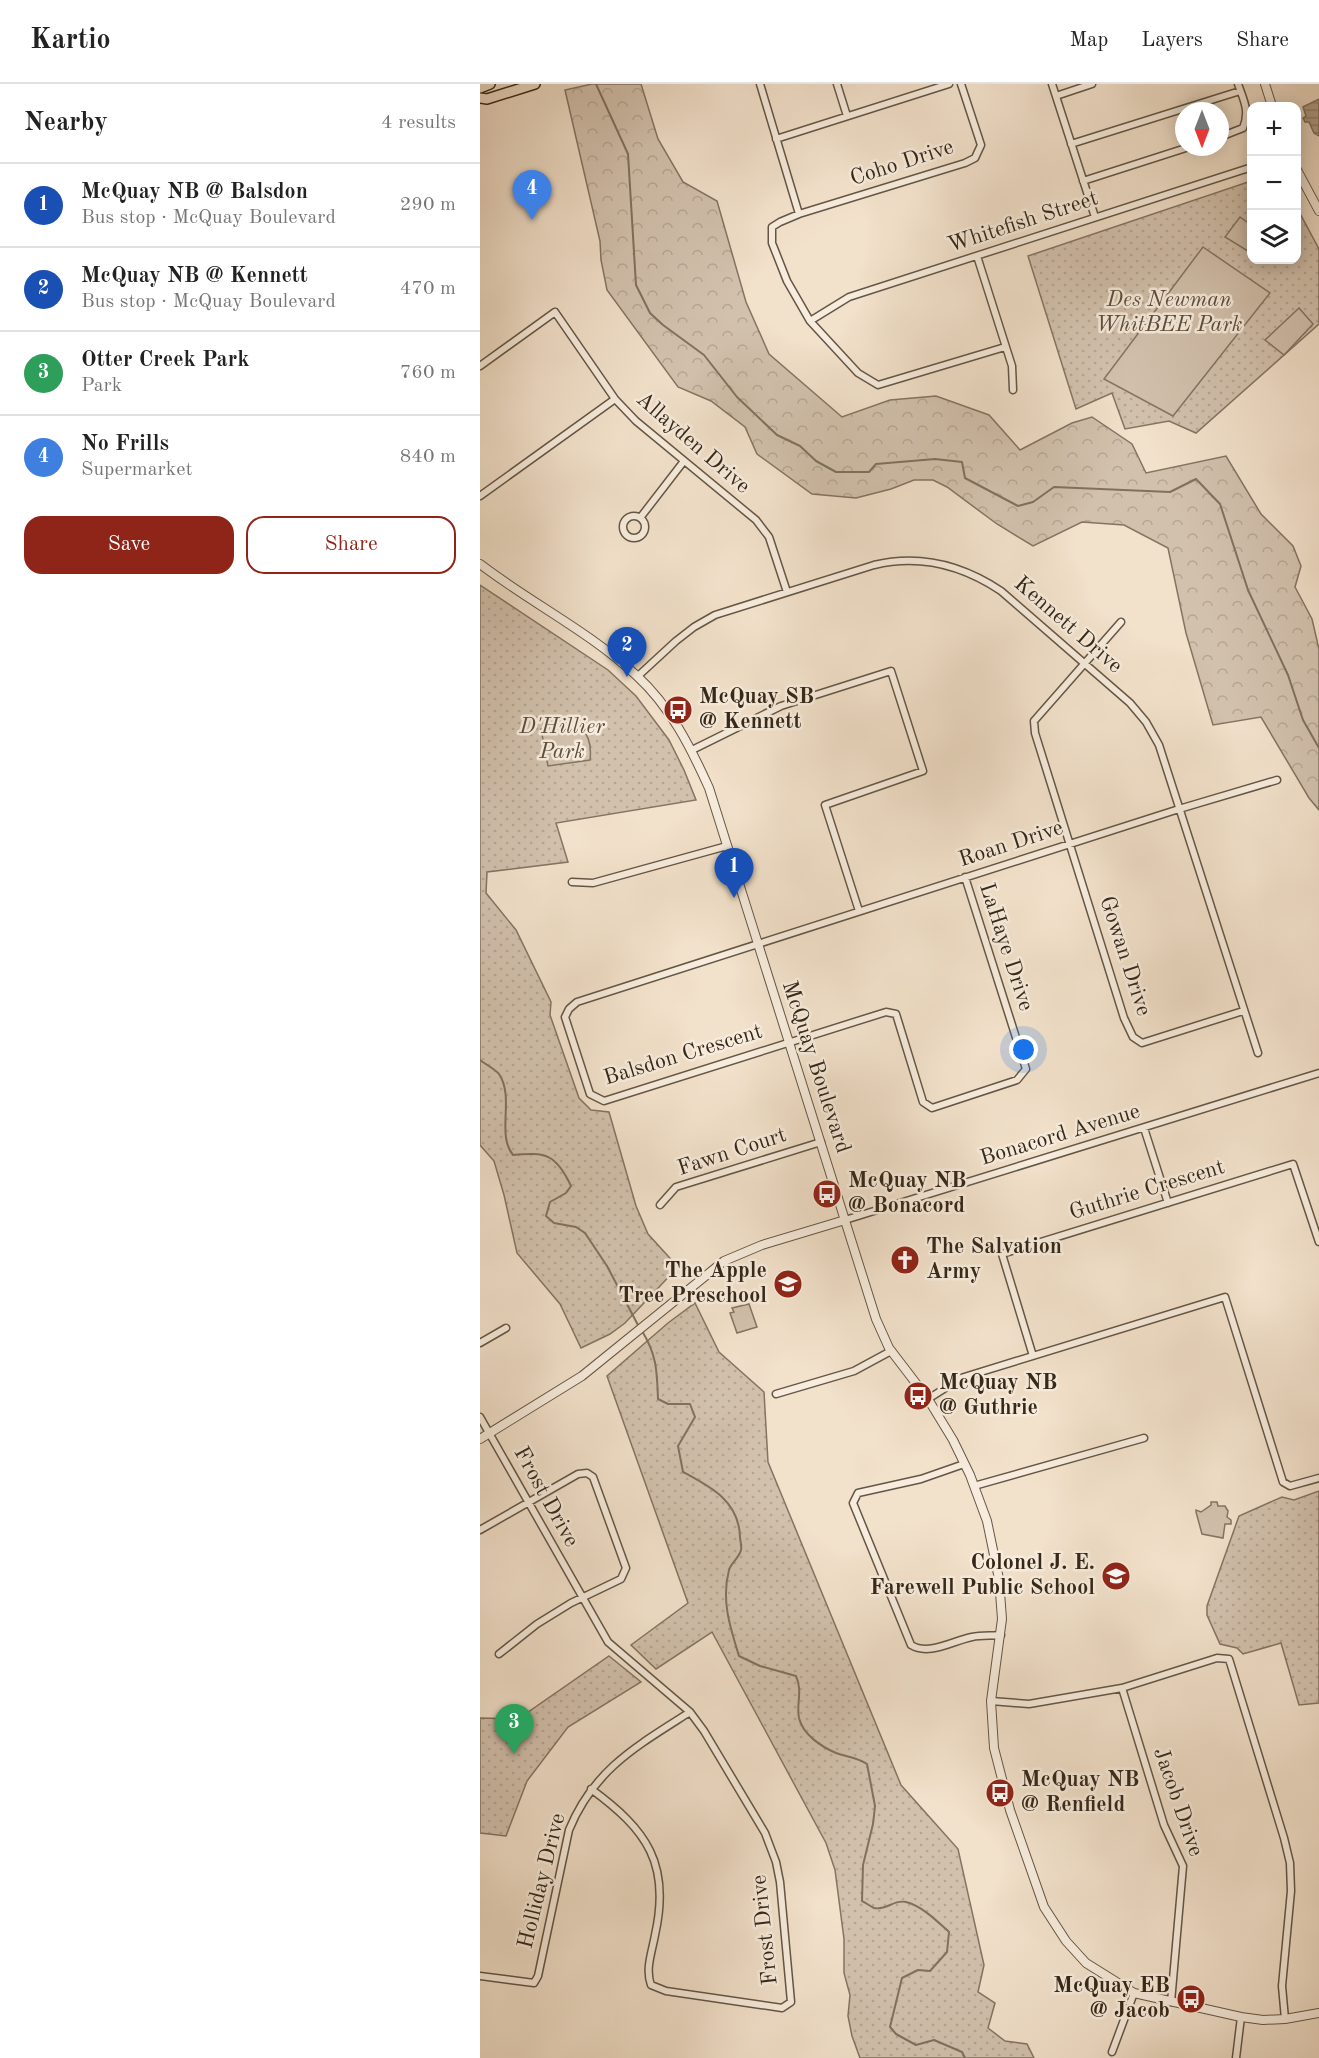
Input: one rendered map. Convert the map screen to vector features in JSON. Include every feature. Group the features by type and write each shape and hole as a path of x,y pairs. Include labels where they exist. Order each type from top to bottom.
{"main road":[{"path":"480,88 490,84"},
{"path":"480,98 487,99 532,84"}],"street":[{"path":"760,84 799,214"},
{"path":"837,84 847,116"},
{"path":"776,139 949,84"},
{"name":"Coho Drive","path":"810,321 787,281 771,236 772,227 799,214 975,158 981,145 961,84"},
{"path":"1052,84 1095,218"},
{"path":"1056,96 1092,84"},
{"path":"1265,84 1271,102"},
{"path":"1071,144 1239,87 1247,113 1243,128 1229,133"},
{"path":"1083,181 1175,151"},
{"name":"Whitefish Street","path":"810,321 849,297 1247,168"},
{"path":"1301,177 1319,211"},
{"path":"977,256 1011,366 1013,390"},
{"name":"Allayden Drive","path":"480,366 555,312 615,399 636,421 756,520 769,537 787,592"},
{"path":"810,321 858,373 878,385 1005,347"},
{"path":"480,496 615,399"},
{"path":"640,518 684,461"},
{"name":"Kennett Drive","path":"638,676 676,641 715,615 893,560 942,564 982,579 1000,591 1084,662 1130,703 1146,722 1159,745 1258,1053"},
{"name":"McQuay Boulevard","path":"480,564 606,650 638,676 667,710 692,750 709,788 876,1319 891,1351 928,1399 964,1464 987,1521 995,1556 1001,1602 1001,1635 991,1701 994,1749 1044,1907 1066,1941 1086,1963 1134,1993 1241,2017 1285,2019 1319,2013"},
{"path":"1070,844 1035,733 1034,721 1121,622"},
{"path":"692,750 781,706 891,671 923,771 825,805 859,911"},
{"name":"Roan Drive","path":"758,944 1179,809 1277,780"},
{"name":"Gowan Drive","path":"1070,844 1124,1018 1133,1037 1142,1043 1243,1011"},
{"path":"572,882 593,883 727,846"},
{"name":"LaHaye Drive","path":"789,1042 886,1012 896,1014 923,1102 932,1108 1017,1080 1026,1069 965,877"},
{"name":"Balsdon Crescent","path":"758,944 577,1002 568,1009 565,1017 590,1094 604,1101 789,1042"},
{"name":"Bonacord Avenue","path":"480,1438 582,1376 724,1261 753,1248 1319,1073"},
{"path":"1144,1128 1168,1203"},
{"name":"Fawn Court","path":"660,1205 676,1187 821,1142"},
{"name":"Guthrie Crescent","path":"1033,1356 1002,1254 1293,1164 1319,1242"},
{"path":"928,1399 961,1378 1225,1297 1283,1482 1290,1486 1319,1478"},
{"path":"480,1343 506,1328"},
{"path":"776,1394 855,1371 891,1351"},
{"name":"Frost Drive","path":"480,1417 608,1642 690,1712 704,1731 765,1833 776,1862 780,1882 790,1991 788,2005 782,2008 770,2007 666,1991 651,1985 647,1974 660,1915 661,1899 654,1858 638,1830 591,1790"},
{"path":"974,1486 1144,1438"},
{"path":"964,1464 921,1479 858,1493 853,1503 911,1645 918,1650 928,1650 972,1637 1001,1635"},
{"path":"480,1530 578,1474 587,1473 593,1477 626,1568 621,1579 581,1597 537,1624 499,1654"},
{"path":"991,1701 1029,1704 1122,1688 1217,1658 1229,1659 1290,1863 1291,1891 1282,1986 1285,2019"},
{"name":"Jacob Drive","path":"1122,1688 1164,1824 1183,1866 1171,2002"},
{"name":"Holliday Drive","path":"480,1976 534,1983 538,1976 569,1830 577,1809 610,1767 690,1712"},
{"path":"1112,2052 1134,1993"},
{"path":"1236,2058 1241,2017"}],"green space":[{"path":"592,84 641,84 658,139 683,182 717,201 746,302 769,354 842,417 890,400 936,396 989,415 1020,450 1072,423 1092,417 1132,444 1146,473 1226,456 1261,514 1293,546 1301,566 1295,587 1312,619 1319,649 1319,810 1309,798 1261,717 1213,725 1186,633 1168,548 1124,525 1082,522 1033,546 997,524 947,487 933,480 914,480 856,498 812,494 757,454 745,427 711,401 678,387 607,290 600,241 565,90"},
{"name":"Des Newman WhitBEE Park","path":"1247,182 1247,264 1301,264 1301,215 1319,249 1319,324 1196,433 1169,421 1125,429 1112,393 1076,409 1028,256"},
{"path":"1240,217 1247,222 1247,251 1225,237"},
{"path":"1203,247 1270,293 1173,416 1104,379"},
{"path":"1299,308 1313,324 1284,355 1265,340"},
{"name":"D'Hillier Park","path":"480,585 608,670 636,696 669,740 696,800 556,823 568,862 487,872 486,893 516,930 551,1002 550,1015 579,1098 591,1110 609,1112 636,1206 648,1234 678,1267 625,1323 610,1334 581,1348 560,1304 517,1253 494,1161 480,1145"},
{"path":"576,723 588,739 590,760 548,766 541,729 558,724"},
{"path":"695,1303 719,1352 764,1392 768,1462 901,1785 958,1849 984,1965 978,1992 995,2003 988,2028 1005,2041 1027,2044 1034,2058 860,2058 848,2016 850,1995 844,1973 844,1939 835,1870 826,1843 712,1632 656,1669 631,1645 688,1603 607,1376 668,1323"},
{"path":"749,1304 757,1327 737,1333 730,1313 734,1312 732,1308"},
{"path":"1319,1491 1319,1703 1299,1705 1281,1643 1243,1654 1237,1648 1220,1644 1207,1615 1207,1606 1239,1516 1282,1497 1294,1500"},
{"path":"1211,1502 1217,1502 1218,1506 1225,1506 1228,1511 1227,1517 1231,1520 1231,1524 1225,1524 1223,1538 1202,1534 1196,1510 1201,1512 1211,1505"},
{"path":"609,1656 641,1682 568,1727 527,1781 506,1836 480,1833 480,1718 518,1719"}],"shaded area":[{"path":"1319,99 1319,136 1314,133 1309,122 1305,122 1303,107"}],"waterway":[{"path":"596,84 628,154 636,285 650,313 704,355 737,397 777,435 800,446 816,461 836,472 869,472 876,464 935,459 962,462 965,478 1018,506 1033,502 1054,487 1170,492 1196,479 1220,504 1248,590 1288,675 1303,720 1319,748"},
{"path":"480,1060 499,1074 503,1084 506,1094 506,1137 513,1155 534,1154 549,1157 560,1167 571,1186 566,1193 550,1202 546,1216 554,1223 576,1227 585,1233 607,1266 639,1327"},
{"path":"642,1331 653,1356 658,1399 668,1404 690,1404 695,1417 678,1446 683,1472 704,1483 722,1497 735,1514 738,1524 741,1549 729,1570 726,1603 739,1656 760,1666 796,1676 799,1687 799,1718 804,1730 814,1740 836,1753 856,1758 867,1764 875,1806 863,1865 862,1901 874,1908 886,1907 898,1902 912,1904 929,1914 949,1932 947,1952 930,1971 918,1970 902,1978 890,2027 896,2034 916,2045 934,2040 962,2052 965,2058"}],"place":[{"name":"No Frills","path":"532,220"},
{"name":"McQuay NB @ Kennett","path":"627,677"},
{"name":"McQuay SB @ Kennett","path":"678,710"},
{"name":"McQuay NB @ Balsdon","path":"734,898"},
{"name":"McQuay NB @ Bonacord","path":"827,1194"},
{"name":"The Salvation Army","path":"905,1260"},
{"name":"The Apple Tree Preschool","path":"788,1284"},
{"name":"McQuay NB @ Guthrie","path":"918,1396"},
{"name":"Colonel J. E. Farewell Public School","path":"1116,1576"},
{"name":"Otter Creek Park","path":"514,1754"},
{"name":"McQuay NB @ Renfield","path":"1000,1793"},
{"name":"McQuay EB @ Jacob","path":"1191,1999"}]}
